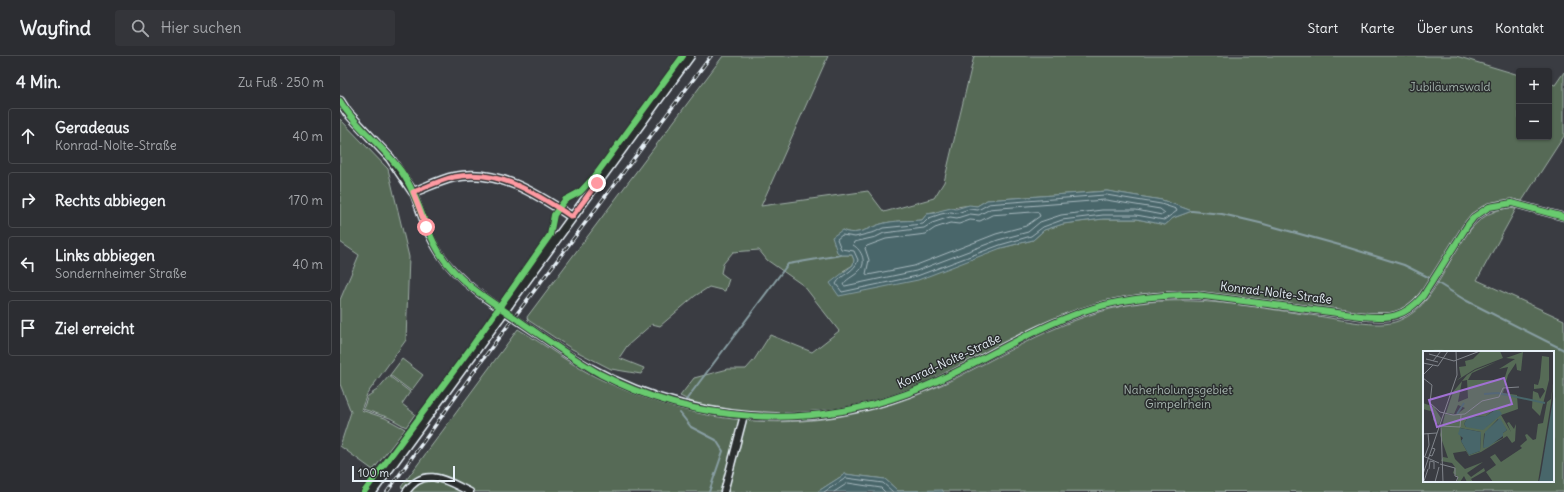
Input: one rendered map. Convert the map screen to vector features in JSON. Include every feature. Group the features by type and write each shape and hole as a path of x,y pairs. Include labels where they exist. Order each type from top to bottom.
{"main road":[{"path":"372,492 690,56"},
{"name":"Konrad-Nolte-Straße","path":"340,101 347,112 390,158 413,192"},
{"path":"413,192 453,177 483,175 505,180 525,189 572,217"}],"street":[{"name":"Konrad-Nolte-Straße","path":"413,192 433,242 451,268 482,295 563,352 602,374 651,395 701,409 744,415 810,415 847,410 888,400 938,380 1057,322 1094,308 1129,299 1172,295 1208,296 1384,318 1398,315 1408,311 1415,305 1437,275 1467,226 1474,217 1489,207 1512,203 1564,217"},
{"path":"724,492 744,415"},
{"path":"406,492 415,482 423,478 431,477 442,479 470,492"}],"green space":[{"name":"Jubiläumswald","path":"723,56 828,56 761,206 868,191 884,212 934,198 944,182 974,56 1456,56 1516,74 1516,140 1552,140 1552,84 1555,85 1564,72 1564,136 1522,201 1498,201 1484,206 1471,215 1465,222 1426,285 1417,296 1398,311 1384,313 1361,313 1196,292 1166,292 1137,295 1094,304 1060,317 1020,335 942,376 897,394 842,408 784,414 756,414 728,411 699,405 680,396 694,378 728,369 746,369 754,360 770,335 812,352 839,331 804,286 767,260 759,250 733,252 723,264 721,273 729,279 725,291 709,287 695,296 660,326 652,324 627,346 619,358 644,368 641,374 611,369 572,349 528,320 527,317","holes":["1107,191 1162,200 1192,211 1173,218 1165,225 1137,219 1103,219 1063,224 1044,230 1033,240 1001,248 843,271 853,265 854,260 852,255 842,255 842,230 852,233 886,223 922,220 927,214 971,205 977,206 987,200"]},
{"path":"340,119 388,169 409,257 406,340 367,394 361,410 385,418 405,429 373,470 340,446 351,412 340,384 340,300 359,255 340,242"},
{"name":"Naherholungsgebiet Gimpelrhein","path":"1508,208 1516,209 1477,280 1564,320 1564,492 898,491 885,479 845,474 817,492 409,492 401,487 518,329 580,369 602,380 646,398 691,411 735,419 779,422 824,419 868,411 912,397 956,378 1049,331 1073,321 1122,306 1148,302 1169,301 1212,302 1369,324 1398,321 1415,311 1429,296 1461,242 1474,226 1489,214"},
{"path":"402,359 423,375 411,391 390,375"},
{"path":"389,376 410,392 402,404 415,414 406,427 390,418 363,409 368,396 377,390"}],"water":[{"path":"1107,191 1162,200 1192,211 1173,218 1165,225 1137,219 1103,219 1063,224 1044,230 1033,240 1001,248 918,280 839,296 830,283 853,265 854,260 852,255 841,255 837,252 832,237 842,230 852,233 886,223 922,220 927,214 969,205 977,206 987,200"},
{"path":"845,474 885,479 898,491 942,490 944,492 817,492"}],"waterway":[{"path":"1192,211 1222,214 1260,223 1404,265 1428,277 1465,300 1564,350"},
{"path":"686,400 788,264 841,255"},
{"path":"680,413 691,427 716,440 723,451 709,492"}],"railway":[{"path":"387,492 494,344 711,56"}],"cycle path":[{"path":"364,492 470,349 550,235 554,215 559,208 565,200 580,192 595,176 683,56"},
{"path":"340,101 354,120 396,164 410,186 436,246 451,268 476,291 561,350 600,374 636,390 673,403 712,411 751,416 790,416 830,413 868,405 906,394 950,375 1058,321 1081,312 1123,301 1166,296 1196,295 1361,316 1388,317 1402,313 1409,309 1423,296 1467,226 1474,217 1489,207 1512,203 1564,217"}],"route":[{"path":"426,227 413,192 453,177 483,175 505,180 547,201 572,217 597,183"}]}
